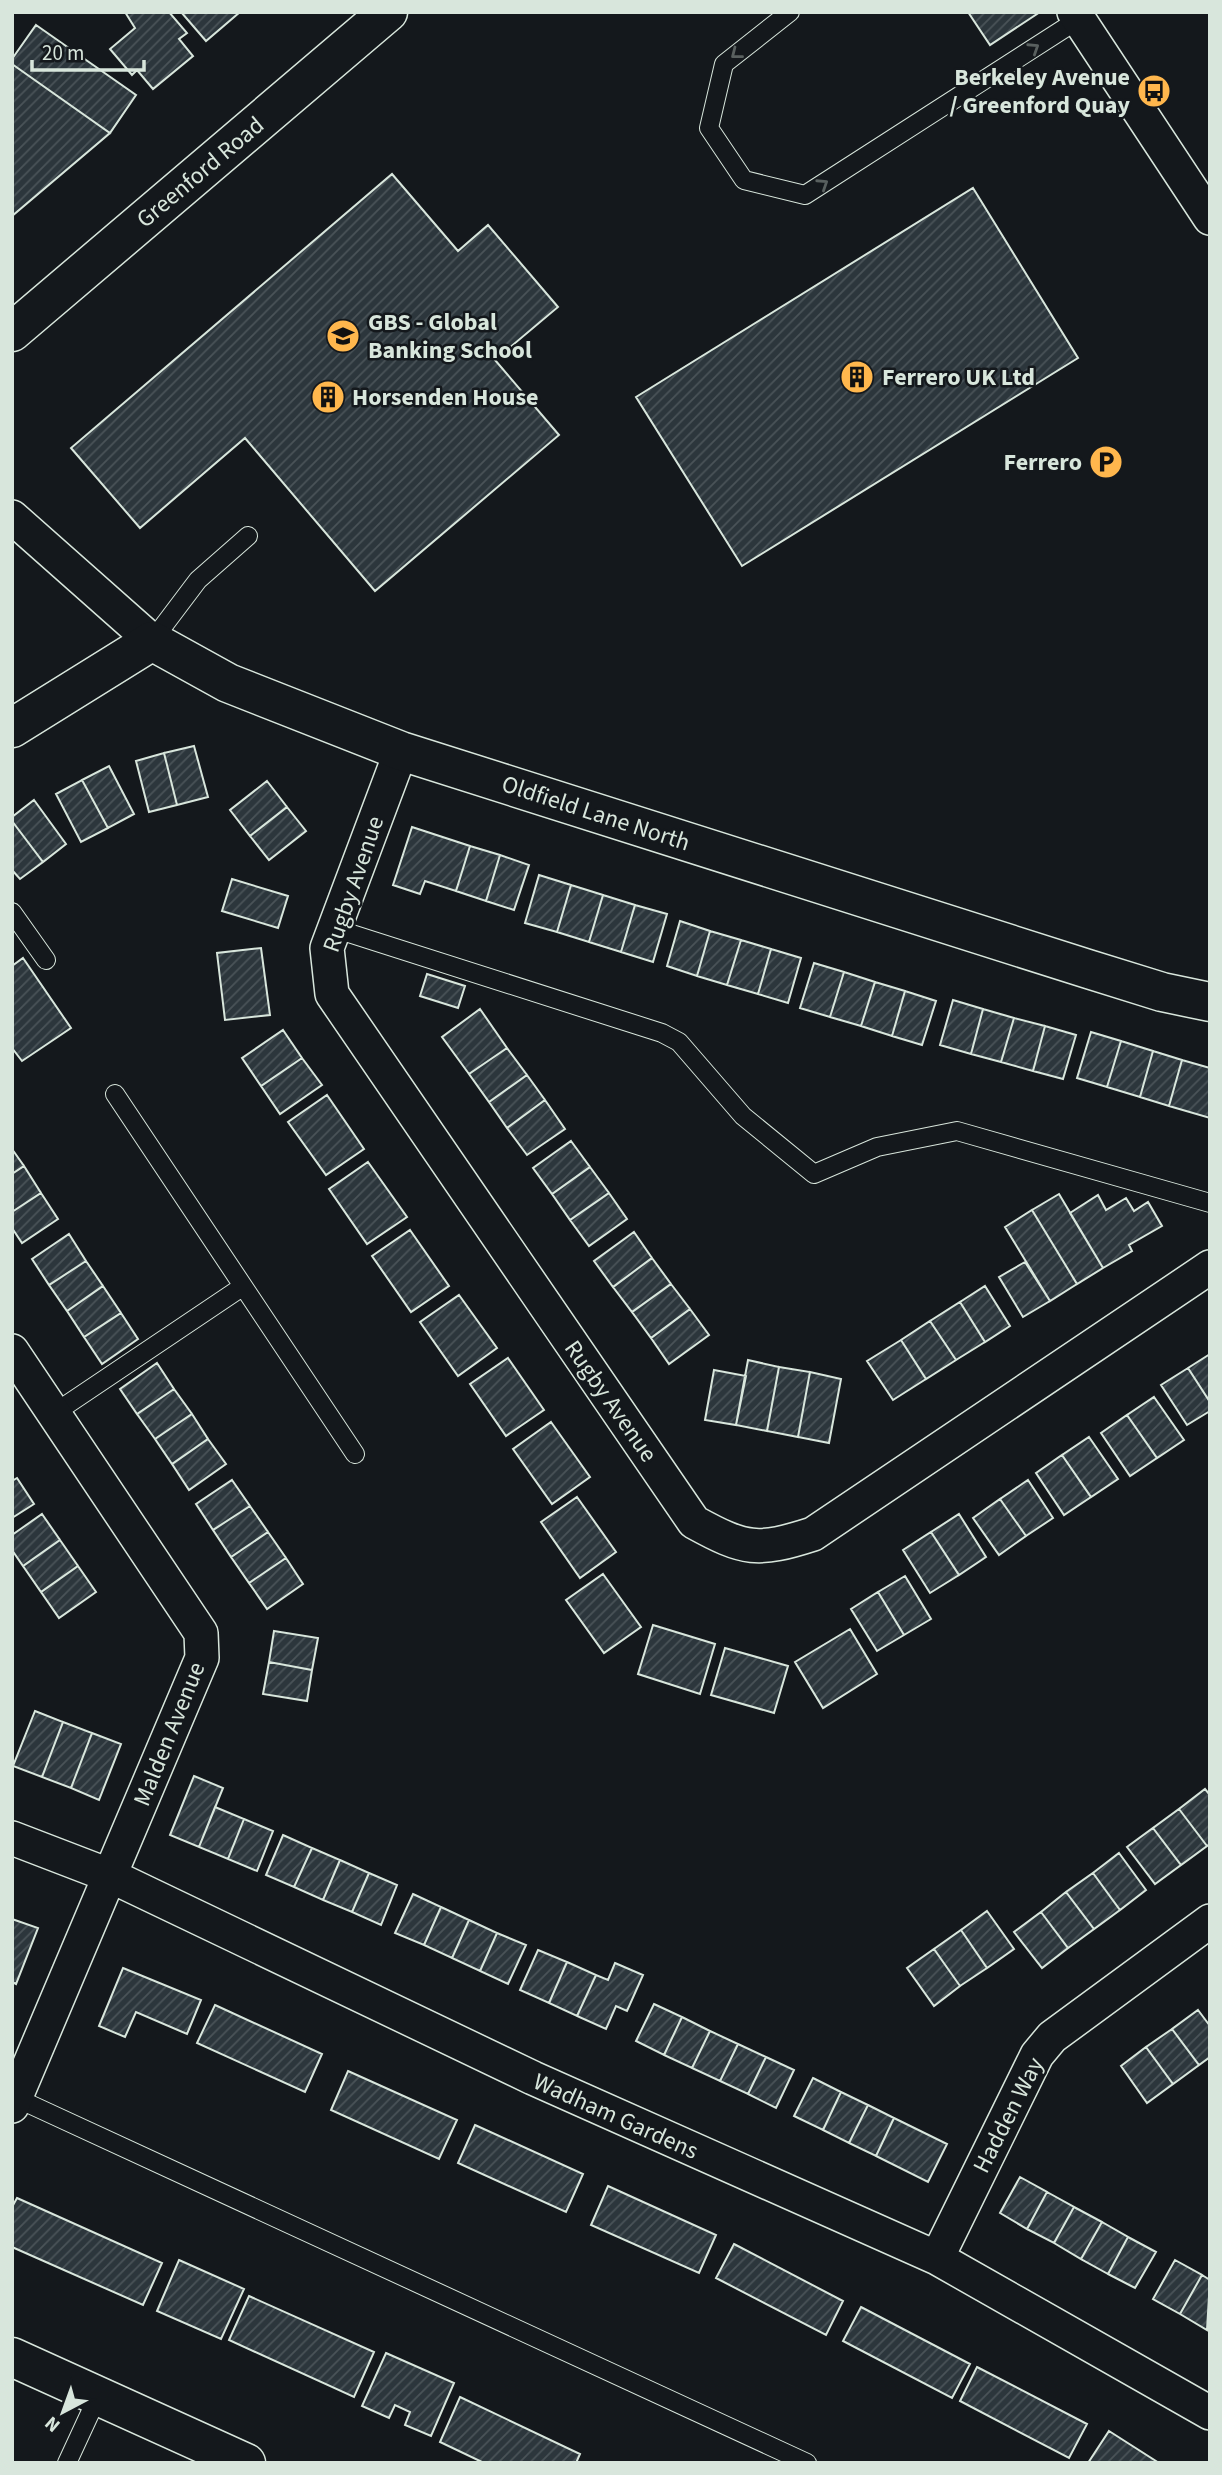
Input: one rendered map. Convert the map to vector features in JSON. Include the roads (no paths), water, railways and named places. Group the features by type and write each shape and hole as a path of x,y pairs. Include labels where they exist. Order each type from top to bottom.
{"street":[{"name":"Greenford Road","path":"12,332 388,12"},
{"path":"1076,16 1210,219"},
{"path":"12,517 152,641 12,728"},
{"name":"Oldfield Lane North","path":"152,641 228,683 401,751 1088,969 1210,1002"},
{"name":"Rugby Avenue","path":"401,751 327,948 332,994 694,1522 735,1544 772,1547 813,1534 1210,1267"},
{"name":"Malden Avenue","path":"13,2100 202,1658 201,1633 56,1412 15,1361"},
{"name":"Wadham Gardens","path":"12,1838 111,1876 533,2078 937,2258 1210,2413"},
{"name":"Hadden Way","path":"937,2258 1037,2055 1052,2037 1210,1921"},
{"path":"12,2357 246,2463"}],"lane":[{"path":"790,12 724,64 709,128 744,180 805,195 1076,16"},
{"path":"152,641 198,580 248,536"},
{"path":"12,912 46,960"},
{"path":"333,928 662,1033 679,1042 743,1116 814,1174 877,1147 957,1131 1210,1203"},
{"path":"115,1094 355,1454"},
{"path":"56,1412 242,1287"},
{"path":"13,2100 807,2463"},
{"path":"67,2463 98,2396"}],"place":[{"name":"Berkeley Avenue / Greenford Quay","path":"1154,91"},
{"name":"GBS - Global Banking School","path":"343,336"},
{"name":"Ferrero UK Ltd","path":"857,377"},
{"name":"Horsenden House","path":"328,397"},
{"name":"Ferrero","path":"1106,462"}]}
